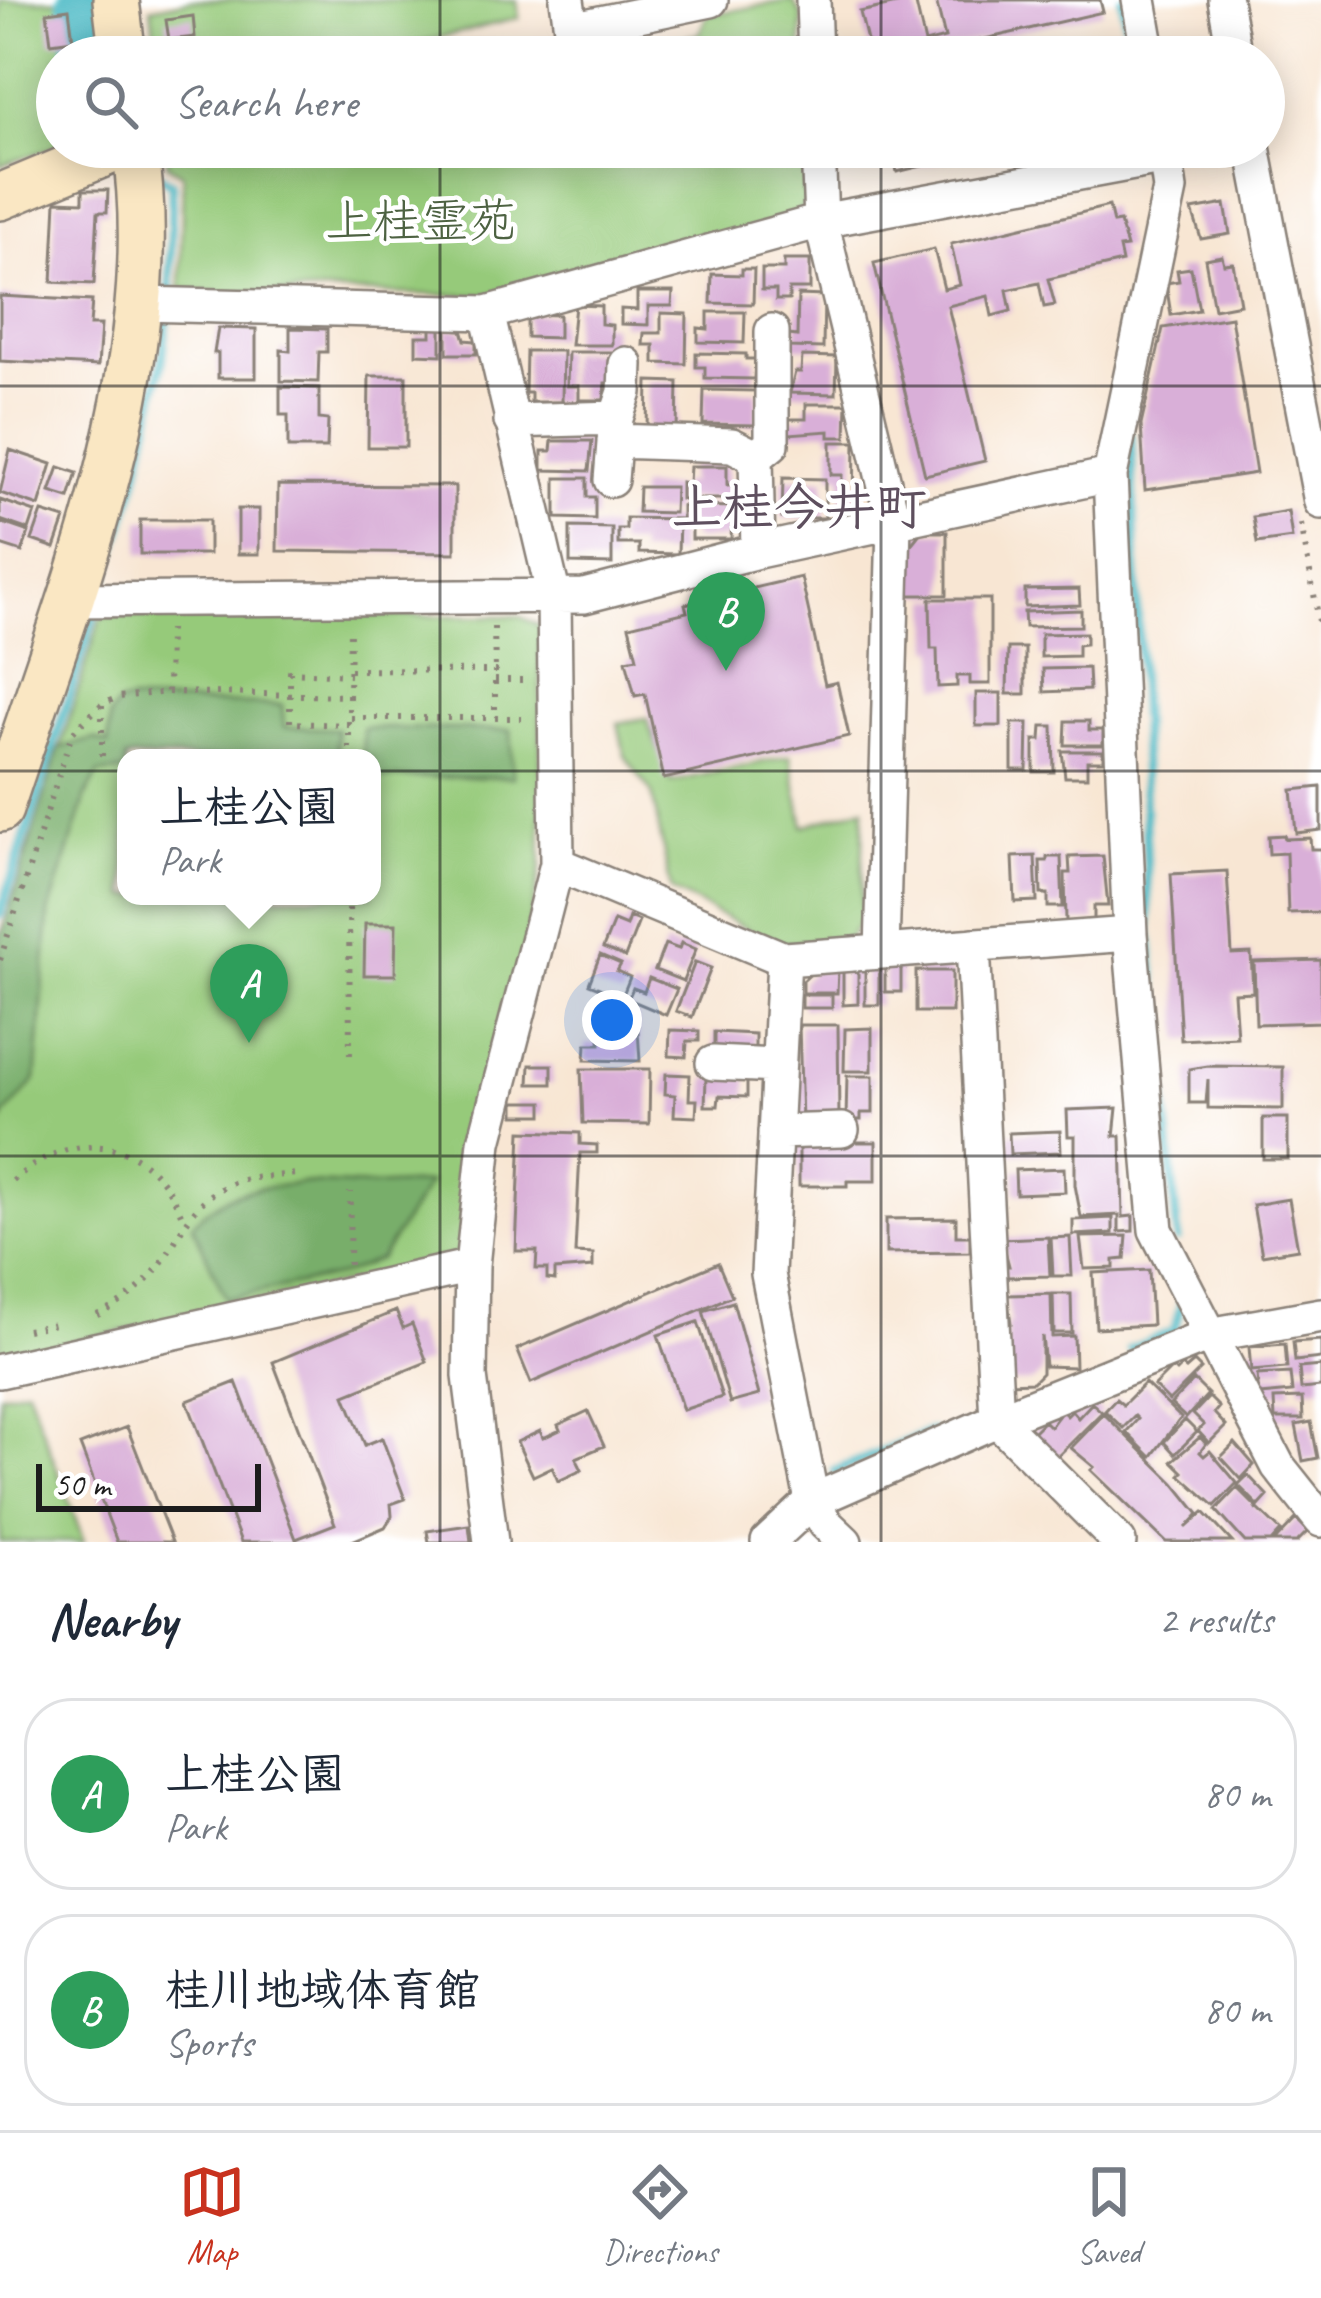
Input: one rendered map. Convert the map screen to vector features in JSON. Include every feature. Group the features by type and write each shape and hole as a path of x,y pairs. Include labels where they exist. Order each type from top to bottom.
{"street":[{"path":"116,0 120,36"},
{"path":"566,0 571,29 711,0"},
{"path":"813,0 814,36"},
{"path":"1139,0 1145,36"},
{"path":"1225,0 1231,36"},
{"path":"0,197 70,168"},
{"path":"0,809 87,600 117,439 158,304 138,168"},
{"path":"819,168 821,221 894,524 882,952"},
{"path":"158,304 488,313 821,221 1085,168"},
{"path":"1167,168 1169,189 1110,475 1130,934 1156,1230 1278,1466 1321,1520"},
{"path":"1256,168 1321,502"},
{"path":"488,313 554,597 557,864 485,1142 472,1266 470,1376 491,1542"},
{"path":"756,457 772,444 772,332"},
{"path":"611,480 626,364"},
{"path":"511,421 732,445 756,457"},
{"path":"756,457 758,551"},
{"path":"87,600 584,596 758,551 1110,475"},
{"path":"557,864 784,959 1130,934"},
{"path":"973,945 997,1420 1119,1542"},
{"path":"784,959 768,1274 812,1501 844,1542"},
{"path":"713,1063 778,1066"},
{"path":"775,1132 842,1130"},
{"path":"0,1371 472,1266"},
{"path":"768,1542 812,1501 997,1420 1208,1335 1321,1315"}],"path":[{"path":"349,749 351,598"},
{"path":"495,598 495,718"},
{"path":"168,692 170,599"},
{"path":"495,671 290,672 290,722 556,718"},
{"path":"0,960 72,733 102,704 119,697 168,692 349,696"},
{"path":"102,704 102,756"},
{"path":"349,905 350,1062"},
{"path":"13,1181 31,1165 69,1148 117,1149 159,1175 184,1222"},
{"path":"93,1317 119,1305 148,1281 184,1222 213,1193 234,1182 298,1174"},
{"path":"350,1192 351,1293"},
{"path":"21,1332 59,1323"}],"green space":[{"path":"0,0 80,0 84,36 36,36 36,153 0,166"},
{"name":"上桂霊苑","path":"191,0 517,0 519,18 446,36 154,36 151,8"},
{"path":"792,0 802,16 802,36 690,36 699,34 707,15"},
{"name":"上桂霊苑","path":"172,168 805,168 807,200 795,219 484,296 233,295 180,289 183,175"},
{"path":"105,615 519,616 540,626 541,867 467,1239 454,1259 0,1358 0,939"},
{"path":"118,704 282,705 284,727 337,729 337,749 117,749 117,772 98,774 86,796 49,912 36,1080 5,1115 0,1129 0,939 59,748 95,739 108,744 110,715"},
{"path":"646,718 671,782 790,756 804,826 864,807 861,920 847,940 776,944 671,890 652,793 625,756 618,723"},
{"path":"363,728 511,730 513,777 381,778 381,749 363,749"},
{"path":"303,1183 429,1183 380,1259 342,1275 226,1299 192,1224 230,1196"},
{"path":"27,1388 84,1542 0,1542 0,1394"}],"building":[{"path":"915,0 923,36 866,36 860,12"},
{"path":"936,0 1100,0 1103,12 998,36 945,36"},
{"path":"69,9 72,36 50,36 47,12"},
{"path":"193,16 195,36 168,36 166,20"},
{"path":"83,190 108,190 107,212 98,212 94,284 52,282 56,201 83,202"},
{"path":"1225,204 1230,234 1201,239 1192,210"},
{"path":"1109,206 1113,223 1120,222 1127,247 1119,248 1122,262 1048,279 1055,305 1044,307 1039,283 1007,290 1011,311 992,316 988,296 948,306 985,461 925,475 874,263 934,249 944,289 960,285 951,244"},
{"path":"1222,256 1224,264 1233,263 1240,304 1214,309 1205,259"},
{"path":"784,260 810,260 810,289 789,289 789,300 776,300 776,290 762,290 762,269 784,269"},
{"path":"1191,268 1199,310 1171,315 1166,283 1179,281 1177,270"},
{"path":"742,269 754,269 753,304 711,303 712,274 742,275"},
{"path":"637,292 673,292 672,306 648,306 648,325 621,324 621,309 637,310"},
{"path":"798,295 824,296 823,348 789,347 789,335 797,336"},
{"path":"0,296 92,301 90,325 101,325 98,366 0,361"},
{"path":"575,305 601,306 601,324 612,325 612,345 571,345"},
{"path":"708,312 745,312 744,343 698,342 698,328 708,329"},
{"path":"661,313 687,314 686,364 654,363 654,345 643,345 644,333 661,333"},
{"path":"527,314 559,315 559,338 527,337"},
{"path":"1231,317 1256,473 1145,490 1141,425 1163,328"},
{"path":"431,327 441,327 441,355 416,354 416,336 431,336"},
{"path":"218,328 256,329 256,378 218,378 218,353 214,353"},
{"path":"290,328 327,329 327,352 319,352 318,382 281,381 281,350 290,351"},
{"path":"447,329 462,330 465,340 476,341 476,354 447,354"},
{"path":"526,351 563,351 562,402 531,402 531,393 525,393"},
{"path":"568,352 612,352 612,383 605,383 604,400 579,400 579,386 567,386"},
{"path":"696,353 746,354 746,359 755,359 754,379 705,378 705,367 696,367"},
{"path":"802,356 837,357 836,394 790,393 795,372 801,372"},
{"path":"369,376 406,376 406,447 368,447"},
{"path":"648,381 678,382 677,430 647,429"},
{"path":"280,387 319,388 319,419 328,420 327,448 288,448 288,415 280,415"},
{"path":"704,390 757,391 756,425 703,424"},
{"path":"806,404 847,404 846,437 829,437 829,431 789,434 789,419 806,419"},
{"path":"552,441 592,441 589,471 542,470 542,451 551,451"},
{"path":"831,442 855,442 854,506 841,506 842,475 831,475"},
{"path":"10,450 52,464 39,506 0,493"},
{"path":"690,466 727,466 727,485 735,485 735,499 681,499 681,482 689,483"},
{"path":"59,467 77,473 69,498 50,492"},
{"path":"556,478 587,478 587,497 595,497 595,519 556,518"},
{"path":"783,478 825,479 825,518 782,518"},
{"path":"278,485 455,486 455,553 277,551"},
{"path":"639,487 675,487 674,513 638,512"},
{"path":"0,500 35,512 29,530 0,520"},
{"path":"682,506 737,507 731,539 692,539 692,524 682,524"},
{"path":"238,509 259,509 259,554 238,554"},
{"path":"1288,511 1292,538 1257,543 1253,517"},
{"path":"42,512 65,519 55,548 32,540"},
{"path":"626,518 679,519 678,554 639,553 639,544 618,544 618,529 626,529"},
{"path":"140,520 209,520 209,554 140,554"},
{"path":"0,522 29,532 22,552 0,545"},
{"path":"570,527 612,528 612,564 570,563"},
{"path":"921,532 947,532 947,595 906,595 906,551"},
{"path":"801,577 825,685 837,682 849,736 664,779 645,694 635,696 626,660 637,658 629,626 687,612 685,604"},
{"path":"1079,589 1080,605 1025,607 1025,590"},
{"path":"930,599 990,599 990,684 970,684 970,676 957,676 957,686 938,687"},
{"path":"1081,610 1081,626 1025,627 1024,612"},
{"path":"1086,633 1086,644 1078,645 1078,656 1041,657 1041,634"},
{"path":"1008,648 1025,648 1025,694 1007,694"},
{"path":"1088,668 1089,690 1044,692 1043,669"},
{"path":"976,693 1001,693 1001,726 976,726"},
{"path":"1066,721 1089,721 1089,730 1103,730 1103,745 1065,745"},
{"path":"1012,723 1028,723 1027,770 1012,770"},
{"path":"1042,726 1053,726 1054,772 1034,772 1034,740 1041,740"},
{"path":"1062,751 1103,751 1103,761 1087,761 1087,777 1065,777"},
{"path":"1321,787 1321,830 1296,833 1292,790"},
{"path":"1284,835 1285,839 1310,838 1311,849 1321,849 1321,912 1288,913 1286,853 1269,854 1268,836"},
{"path":"1035,856 1037,901 1015,902 1013,857"},
{"path":"1103,856 1108,906 1094,906 1094,921 1066,922 1069,857"},
{"path":"1061,857 1063,907 1048,907 1048,894 1041,894 1040,861"},
{"path":"1227,871 1232,954 1251,953 1253,992 1234,993 1237,1037 1181,1040 1171,874"},
{"path":"629,917 639,921 625,957 603,948 614,921 626,926"},
{"path":"365,924 396,924 395,975 364,975"},
{"path":"681,943 696,949 683,981 655,970 665,944 679,949"},
{"path":"600,955 621,964 617,971 630,977 622,997 589,984"},
{"path":"1321,960 1321,1022 1256,1024 1254,962"},
{"path":"695,962 711,968 692,1017 676,1011"},
{"path":"885,966 901,966 901,992 885,992"},
{"path":"865,967 879,967 879,1005 865,1005"},
{"path":"843,969 858,969 858,1004 843,1005"},
{"path":"815,970 838,971 837,993 803,993 803,981"},
{"path":"916,971 952,971 952,1012 916,1012"},
{"path":"649,978 677,989 666,1015 628,999 633,988 644,992"},
{"path":"802,995 832,995 832,1008 802,1008"},
{"path":"610,1008 632,1008 632,1016 637,1015 640,1061 585,1060 586,1044 600,1044 601,1012 610,1012"},
{"path":"799,1025 838,1025 839,1121 802,1121"},
{"path":"872,1028 872,1071 844,1071 845,1029"},
{"path":"670,1030 699,1031 699,1041 687,1041 686,1057 669,1056"},
{"path":"714,1032 755,1034 755,1051 714,1049"},
{"path":"530,1065 552,1065 552,1084 529,1084"},
{"path":"1283,1067 1283,1109 1208,1108 1208,1079 1206,1103 1189,1103 1189,1069"},
{"path":"581,1069 650,1069 649,1124 583,1123"},
{"path":"666,1074 690,1075 689,1100 697,1100 696,1117 674,1116 675,1095 665,1094"},
{"path":"847,1076 873,1076 873,1113 861,1113 861,1120 846,1120"},
{"path":"706,1078 747,1079 747,1097 719,1096 718,1106 705,1106"},
{"path":"515,1102 543,1102 543,1115 515,1115"},
{"path":"1117,1108 1114,1136 1121,1136 1123,1217 1133,1216 1133,1231 1119,1232 1119,1215 1081,1217 1075,1185 1075,1136 1068,1136 1067,1110"},
{"path":"1263,1118 1288,1118 1288,1159 1263,1159"},
{"path":"521,1131 580,1133 580,1144 597,1145 597,1153 580,1153 575,1253 593,1254 593,1267 555,1270 555,1280 547,1279 547,1269 536,1269 537,1251 516,1251"},
{"path":"1060,1131 1061,1152 1010,1154 1009,1133"},
{"path":"799,1142 876,1142 876,1181 799,1186"},
{"path":"1064,1168 1065,1192 1016,1194 1015,1170"},
{"path":"1289,1199 1298,1249 1262,1255 1253,1205"},
{"path":"956,1218 956,1236 970,1236 970,1252 886,1253 886,1219"},
{"path":"1113,1218 1113,1233 1073,1235 1073,1220"},
{"path":"1127,1236 1125,1259 1114,1260 1114,1268 1084,1269 1080,1237"},
{"path":"1048,1237 1050,1276 1004,1277 1004,1266 1009,1266 1002,1239"},
{"path":"1070,1237 1072,1276 1053,1276 1051,1238"},
{"path":"718,1263 732,1296 531,1383 517,1349"},
{"path":"1149,1270 1152,1325 1096,1328 1093,1273"},
{"path":"1051,1294 1052,1337 1074,1336 1075,1367 1045,1366 1042,1336 1042,1373 1033,1382 1008,1383 1007,1323 1011,1323 1007,1295"},
{"path":"1053,1294 1071,1294 1072,1333 1054,1333"},
{"path":"733,1302 759,1395 730,1403 703,1311"},
{"path":"396,1311 403,1328 412,1324 427,1362 345,1395 365,1445 382,1438 405,1499 391,1504 392,1516 385,1527 350,1542 241,1542 187,1401 236,1382 296,1539 335,1524 273,1362"},
{"path":"698,1322 722,1397 683,1410 658,1335"},
{"path":"1321,1340 1321,1358 1295,1361 1293,1342"},
{"path":"1285,1344 1287,1368 1251,1371 1249,1347"},
{"path":"1194,1362 1201,1369 1169,1401 1154,1386 1172,1368 1176,1372"},
{"path":"1321,1366 1321,1387 1301,1389 1299,1368"},
{"path":"1290,1373 1292,1392 1259,1395 1257,1375"},
{"path":"1194,1380 1208,1394 1186,1418 1171,1404"},
{"path":"1145,1383 1181,1418 1151,1457 1126,1432 1138,1419 1135,1416 1123,1428 1105,1411 1116,1399 1123,1405"},
{"path":"1209,1397 1219,1407 1214,1413 1226,1426 1209,1443 1198,1431 1204,1425 1193,1414"},
{"path":"1302,1398 1303,1419 1275,1419 1274,1399"},
{"path":"1092,1403 1102,1412 1054,1460 1029,1436 1044,1421 1050,1427 1062,1411 1067,1416 1072,1411 1078,1418"},
{"path":"588,1411 604,1446 576,1458 582,1470 558,1481 552,1467 533,1476 517,1442 540,1431 543,1438"},
{"path":"1104,1414 1199,1514 1186,1528 1204,1512 1232,1542 1166,1542 1091,1470 1094,1467 1071,1448"},
{"path":"1185,1420 1197,1432 1175,1454 1164,1442"},
{"path":"1311,1422 1318,1458 1303,1461 1296,1425"},
{"path":"127,1427 172,1542 117,1542 80,1445"},
{"path":"1200,1437 1206,1444 1200,1452 1204,1456 1210,1451 1237,1483 1215,1506 1180,1475 1183,1472 1172,1461"},
{"path":"1235,1443 1254,1465 1241,1479 1221,1457"},
{"path":"1248,1475 1268,1496 1259,1506 1238,1485"},
{"path":"1237,1488 1281,1531 1271,1542 1245,1542 1216,1510"},
{"path":"1296,1519 1308,1531 1297,1542 1274,1542"},
{"path":"469,1525 471,1542 429,1542 427,1531"}],"waterway":[{"path":"84,0 88,36"},
{"path":"1122,0 1128,36"},
{"path":"150,170 172,184 170,298"},
{"path":"1123,342 1140,253"},
{"path":"0,915 136,482 168,314"},
{"path":"1131,436 1149,925 1178,1239"},
{"path":"1130,1349 1174,1331 1182,1300"},
{"path":"835,1471 932,1431"},
{"path":"794,1542 804,1534"}],"place":[{"name":"桂川地域体育館","path":"726,671"},
{"name":"上桂公園","path":"249,1043"}],"district":[{"name":"上桂今井町","path":"799,506"}]}
